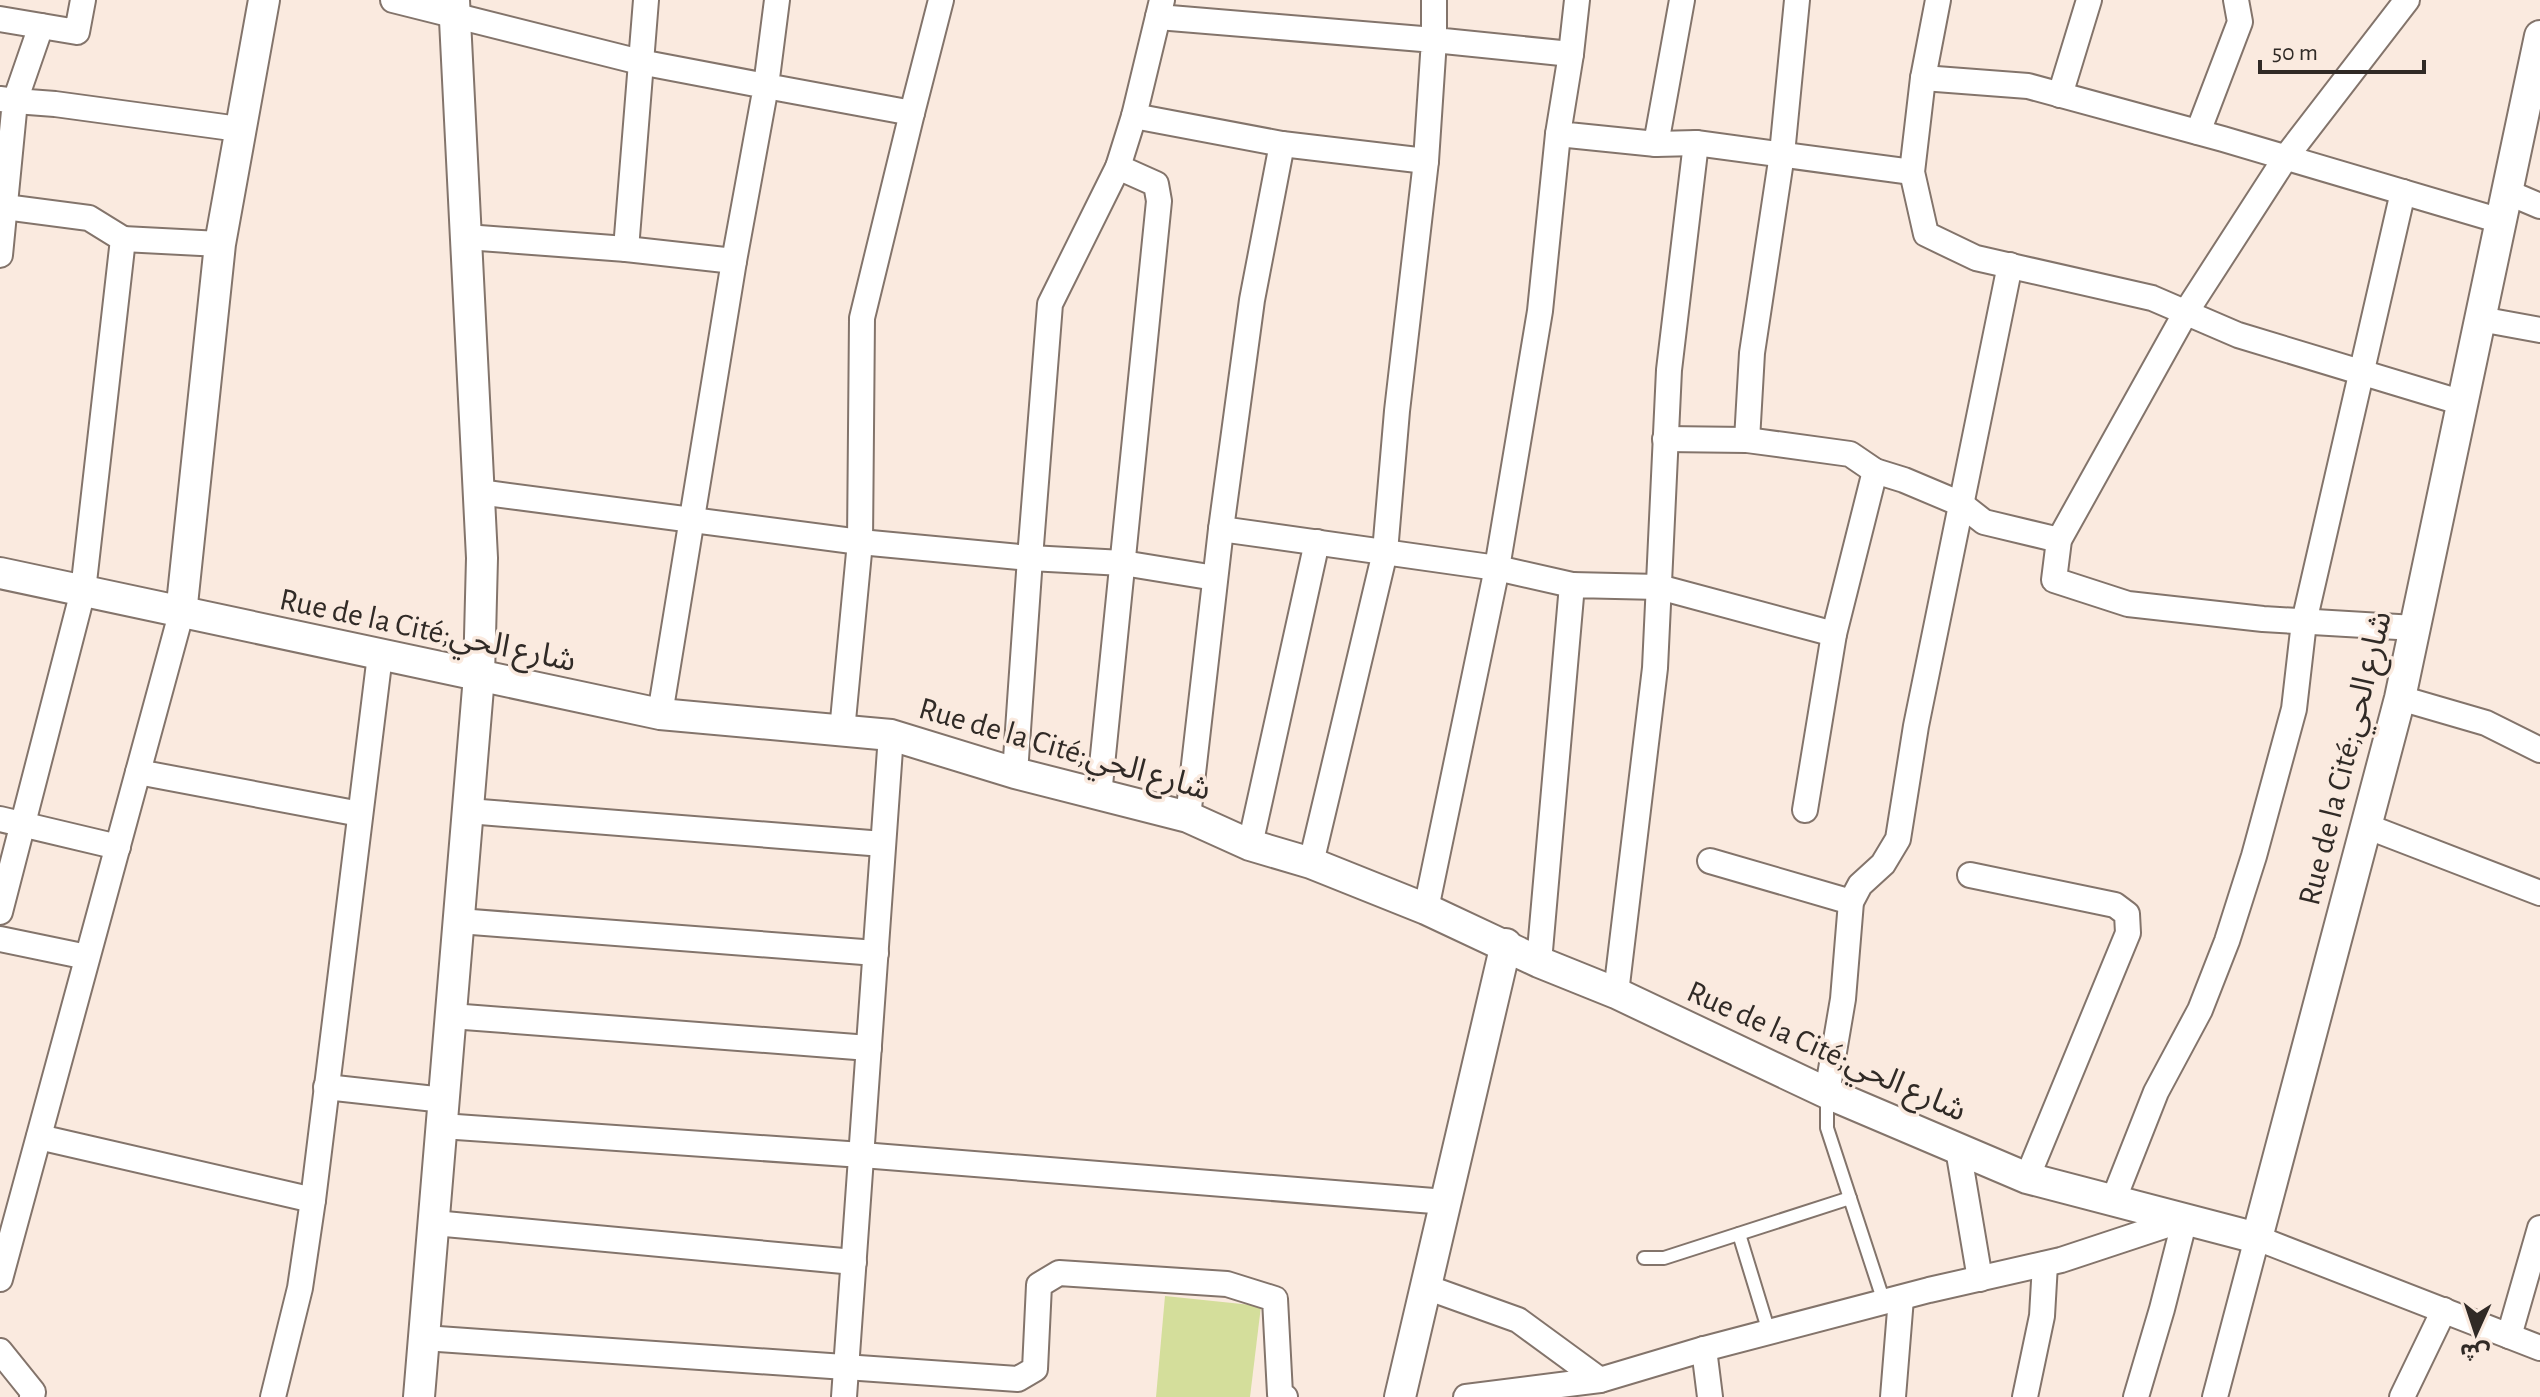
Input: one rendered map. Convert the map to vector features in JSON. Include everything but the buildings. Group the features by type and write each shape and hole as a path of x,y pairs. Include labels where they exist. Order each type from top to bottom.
{"street":[{"path":"0,19 77,32 83,0"},
{"path":"0,1279 181,614 220,244 264,0"},
{"path":"393,0 455,7 640,62 912,113"},
{"path":"626,249 646,0"},
{"path":"660,714 734,261 766,86 777,0"},
{"path":"842,731 860,542 862,318 941,0"},
{"path":"1311,863 1385,552 1397,411 1426,161 1434,0"},
{"path":"1426,909 1497,568 1540,311 1558,134 1577,0"},
{"path":"1656,144 1682,0"},
{"path":"1747,440 1752,353 1782,154 1797,0"},
{"path":"1938,0 1923,78 1912,172 1926,234 1976,258 2152,298 2238,335 2463,403"},
{"path":"2060,95 2089,0"},
{"path":"2198,132 2240,22 2236,0"},
{"path":"2407,0 2286,157 2186,312 2059,540 2054,580 2128,604 2304,622 2415,628"},
{"path":"419,1397 479,676 482,558 455,7"},
{"path":"1015,773 1050,304 1118,167 1160,9 1571,54"},
{"path":"0,255 5,207 8,100 41,26"},
{"name":"Rue de la Cité;شارع الحي","path":"0,573 660,714 891,735 1015,773 1188,817 1250,845 1311,863 1426,909 1539,962 1616,993 1827,1093 2027,1178 2257,1238 2400,698 2540,36"},
{"path":"1923,78 2028,86 2403,192 2504,206 2540,206"},
{"path":"8,100 239,129"},
{"path":"1134,116 1282,144 1426,161"},
{"path":"1558,134 1656,144 1696,143 1912,172"},
{"path":"1616,993 1655,668 1669,370 1696,143"},
{"path":"1188,817 1221,529 1252,300 1282,144"},
{"path":"1099,795 1159,201 1156,184 1118,167"},
{"path":"2113,1201 2156,1092 2200,1010 2227,941 2254,856 2294,709 2304,622 2403,192"},
{"path":"5,207 89,218 123,239 220,244"},
{"path":"466,237 734,261"},
{"path":"0,912 11,822 83,591 123,239"},
{"path":"1827,1093 1843,999 1851,902 1860,885 1883,864 1898,839 1916,726 2010,265"},
{"path":"2480,319 2540,330"},
{"path":"1665,439 1747,440 1850,454 1875,471 1961,504 1984,522 2059,540"},
{"path":"1805,810 1834,634 1875,471"},
{"path":"479,492 860,542 1030,558 1123,563 1215,578"},
{"path":"1221,529 1497,568 1572,585 1659,587 1834,634"},
{"path":"1250,845 1317,542"},
{"path":"1539,962 1572,585"},
{"path":"273,1397 300,1288 313,1200 380,655"},
{"path":"2400,698 2486,723 2540,750"},
{"path":"844,1397 891,735"},
{"path":"138,772 360,814"},
{"path":"468,811 883,844"},
{"path":"11,822 118,847"},
{"path":"2366,826 2540,893"},
{"path":"1710,861 1851,902"},
{"path":"1970,875 2115,905 2127,914 2128,933 2027,1178"},
{"path":"459,921 876,953"},
{"path":"0,939 87,957"},
{"path":"1400,1397 1506,944"},
{"path":"451,1016 869,1048"},
{"path":"326,1087 443,1113 862,1155 1446,1202"},
{"path":"39,1137 313,1200"},
{"path":"1958,1149 1980,1279"},
{"path":"1466,1397 1600,1380 1769,1332 2045,1264 2185,1219"},
{"path":"2136,1397 2185,1219"},
{"path":"434,1223 854,1262"},
{"path":"2509,1336 2540,1228"},
{"path":"2215,1397 2257,1238 2540,1348"},
{"path":"2025,1397 2042,1316 2045,1264"},
{"path":"424,1338 1018,1379 1035,1369 1039,1285 1059,1273 1227,1284 1275,1299 1280,1394 1285,1397"},
{"path":"1426,1287 1518,1320 1600,1380"},
{"path":"1892,1300 1893,1397"},
{"path":"2402,1397 2444,1310"},
{"path":"1704,1349 1710,1397"},
{"path":"0,1351 33,1392 32,1397"}],"lane":[{"path":"1827,1093 1827,1128 1850,1198 1892,1300"},
{"path":"1644,1258 1664,1258 1850,1198"},
{"path":"1739,1234 1769,1332"}],"green space":[{"path":"1165,1296 1261,1306 1250,1397 1156,1397"}]}
